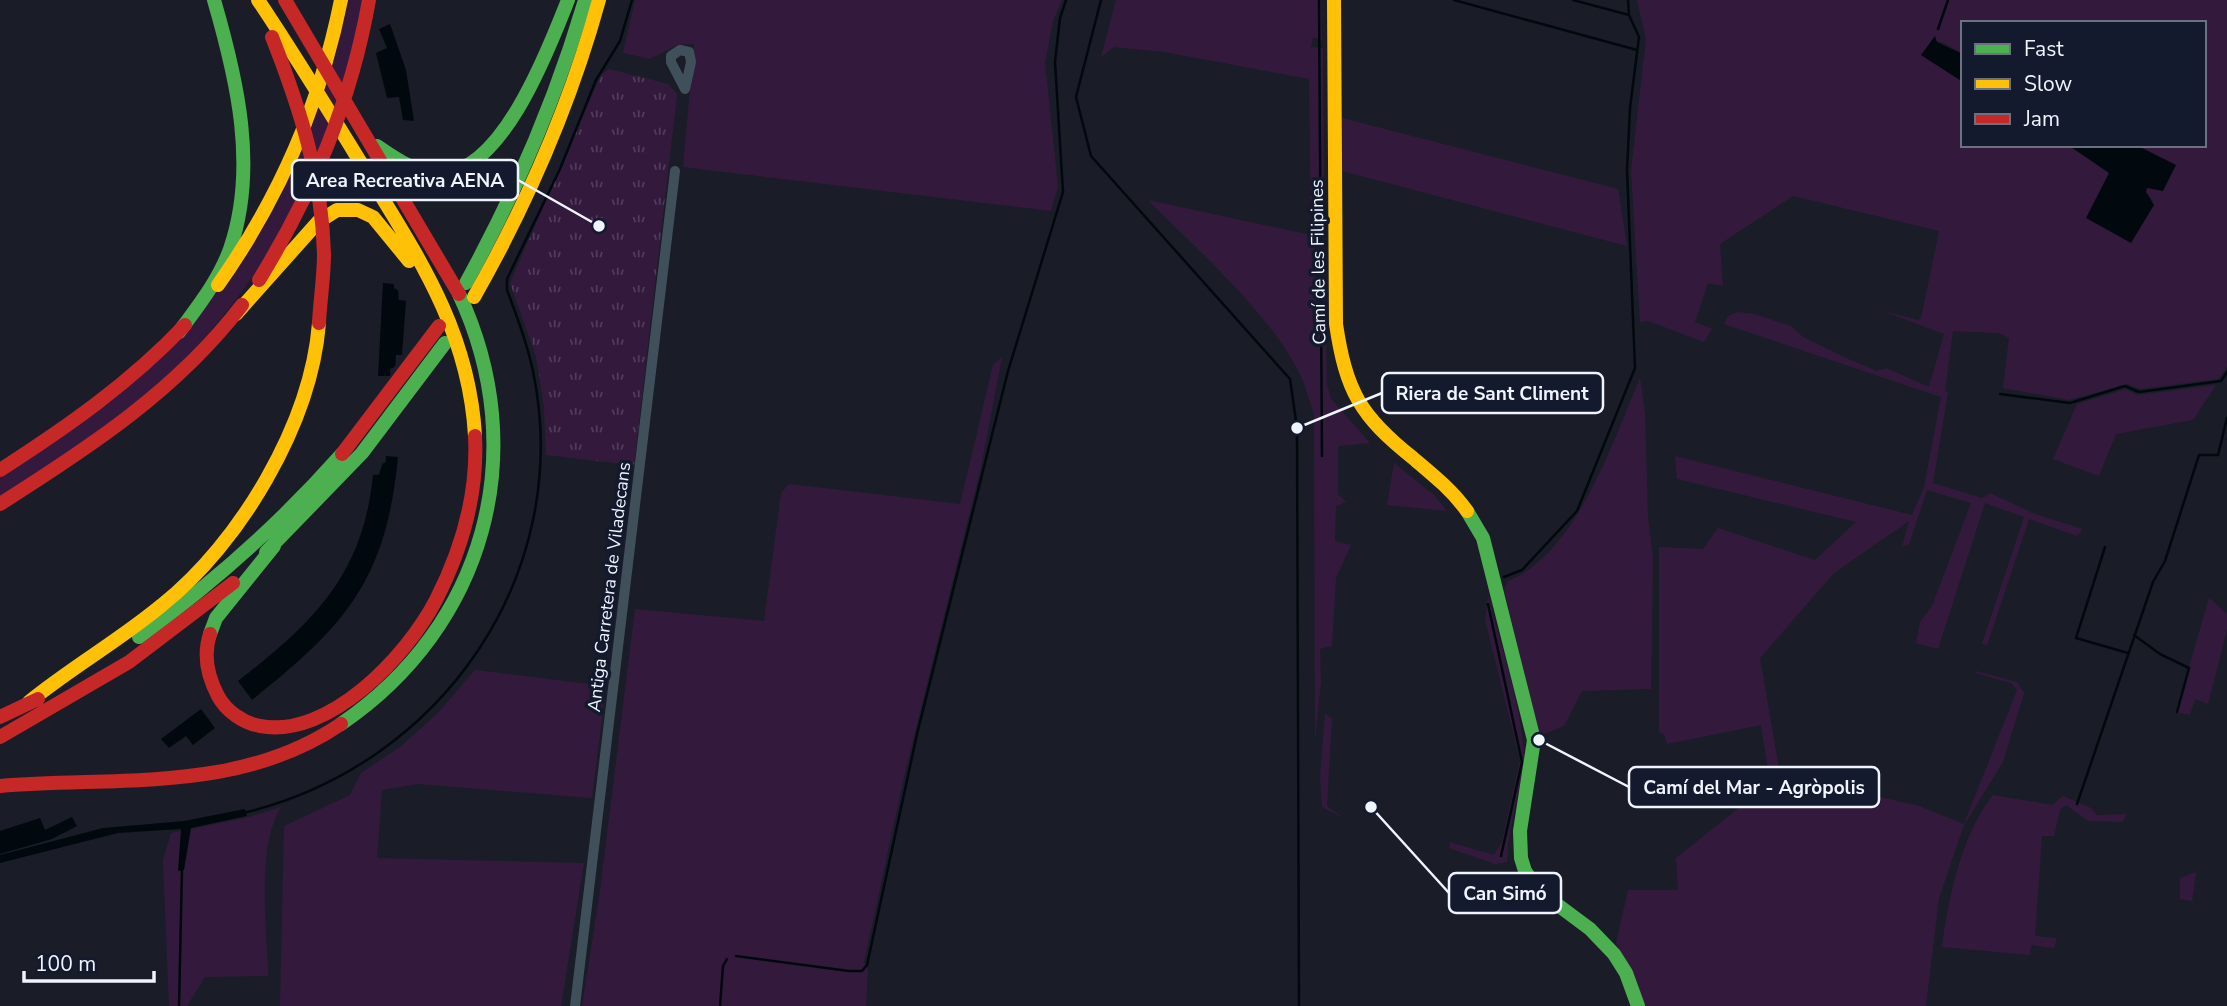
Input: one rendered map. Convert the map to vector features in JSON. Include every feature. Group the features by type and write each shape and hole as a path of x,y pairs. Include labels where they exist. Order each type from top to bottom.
{"main road":[{"path":"179,331 225,261 239,209 241,167 238,110 228,50 214,0"},
{"path":"29,702 117,640 181,588 221,547 260,491 281,452 307,385 322,308 324,239 312,149 289,72 252,0"},
{"path":"258,0 350,144 426,280 451,341 466,367 473,408 477,464 468,519 450,572 416,631 377,675 333,709 313,720 284,728 259,726 229,710 210,685 205,658 210,629 216,618 274,546 342,475 451,341"},
{"path":"0,786 56,781 152,780 240,769 318,740 344,725 394,685 443,625 468,579 485,526 496,442 492,394 480,345 460,293 440,257 285,0"},
{"path":"0,470 92,410 150,361 179,331 240,255 285,177 323,82 341,0"},
{"path":"236,314 292,225 328,151 354,75 369,0"},
{"path":"369,139 406,166 427,174 450,173 472,164 491,148 512,117 539,66 568,0"},
{"path":"466,283 500,220 537,139 569,55 585,0"},
{"path":"474,297 518,215 551,144 582,60 600,0"},
{"name":"Camí de les Filipines","path":"1334,0 1336,324 1343,371 1357,404 1371,423 1453,494 1480,530 1493,567 1524,692 1535,755 1519,841 1527,875 1544,897 1591,930 1614,954 1631,984 1637,1006"},
{"path":"0,503 136,411 186,366 318,222 330,213 344,208 365,212 380,222 426,280"},
{"path":"0,717 52,693 159,623 255,545 348,446 388,398 439,326"},
{"path":"0,737 129,662 211,601 274,546"}],"street":[{"name":"Antiga Carretera de Viladecans","path":"575,1006 675,171"}],"green space":[{"path":"345,0 364,0 352,56 336,109 293,211 265,258 233,303 197,346 156,387 100,432 0,498 0,476 184,332 249,251 283,193"},
{"path":"635,0 1062,0 1053,21 1045,63 1058,186 1051,211 683,167 694,44 677,45 650,59 623,53"},
{"path":"1116,0 1321,0 1322,40 1313,37 1311,47 1323,48 1325,327 1317,328 1314,334 1326,335 1327,384 1331,399 1370,443 1338,446 1338,494 1346,502 1336,506 1335,541 1351,545 1336,578 1332,646 1320,649 1321,681 1315,742 1314,415 1302,379 1273,331 1232,284 1148,200 1311,235 1309,79 1164,52 1114,47 1101,57"},
{"path":"1637,0 2227,0 2227,367 2218,379 2141,389 2127,384 2069,400 2003,388 2009,338 1999,333 1953,331 1945,391 1948,392 1933,483 1982,498 1990,493 2035,514 2083,529 2077,536 2029,519 1987,645 1982,644 2024,517 1985,503 1938,649 1916,643 1920,622 1932,606 1971,503 1927,490 1909,544 1902,547 1909,521 1834,573 1760,658 1780,774 1919,806 1964,824 2017,690 2011,683 1975,673 1976,671 2017,682 2024,693 2003,762 1964,825 1939,898 1926,1006 1644,1006 1634,975 1616,943 1628,890 1678,890 1676,858 1770,783 1761,725 1667,744 1664,734 1659,732 1659,547 1703,549 1718,528 1815,560 1856,522 1677,479 1675,456 1912,515 1924,487 1941,397 1724,324 1728,316 1737,312 1754,314 1791,326 1803,337 1846,358 1877,371 1886,368 1929,387 1944,334 1880,310 1918,320 1921,318 1939,231 1793,196 1720,244 1723,286 1708,283 1695,322 1712,329 1704,342 1648,321 1640,322 1631,171 1646,39"},
{"path":"609,69 668,84 677,94 634,465 546,455 544,407 536,356 510,283 601,75"},
{"path":"1342,118 1618,189 1627,246 1342,171"},
{"path":"1002,357 981,467 906,768 864,962 868,970 866,1006 582,1006 600,891 635,609 764,621 781,493 789,484 960,504 993,365"},
{"path":"1640,378 1645,413 1648,518 1653,557 1651,689 1582,691 1564,726 1539,736 1504,589 1508,581 1532,567 1554,547 1573,522 1604,463"},
{"path":"2216,385 2193,420 2116,434 2099,476 2053,459 2077,404 2126,389 2137,395"},
{"path":"1394,463 1434,495 1447,511 1387,505"},
{"path":"1488,595 1517,705 1523,748 1523,765 1507,862 1495,864 1449,848 1450,842 1494,855 1502,842 1520,760 1485,620"},
{"path":"2209,598 2227,614 2227,630 2208,704 2195,699 2190,715 2176,712"},
{"path":"475,670 606,686 592,798 418,784 382,790 377,858 584,863 561,1006 280,1006 284,826 350,795 361,773 400,747 438,713"},
{"path":"1325,714 1332,718 1327,806 1345,819 1322,807 1320,776"},
{"path":"1993,795 2052,805 2063,796 2091,808 2097,815 2126,814 2123,822 2088,821 2066,805 2060,810 2054,836 2042,836 2035,936 2057,938 2054,948 2031,945 2030,955 1942,947 1958,867 1973,828"},
{"path":"281,807 268,843 266,865 268,976 205,977 187,1006 169,1006 163,860 171,833 249,817"},
{"path":"2196,872 2192,901 2180,899 2180,878"}],"shaded area":[{"path":"390,24 406,70 414,121 403,120 399,97 387,98 376,53 387,48 379,29"},
{"path":"1935,36 1937,42 1961,53 1961,81 1921,55"},
{"path":"2071,147 2140,147 2176,165 2163,191 2147,188 2146,192 2154,205 2131,243 2086,218 2109,173"},
{"path":"383,283 394,284 394,299 406,301 402,355 391,355 390,376 378,376"},
{"path":"386,456 398,457 392,500 383,537 371,569 356,597 313,648 252,700 238,681 290,638 330,593 346,569 367,510 373,475 385,474"},
{"path":"201,709 215,728 193,745 186,736 169,748 161,739"},
{"path":"245,809 247,816 191,828 184,870 178,871 181,829 118,833 0,863 0,855 103,828 184,821"},
{"path":"72,817 77,826 52,839 0,854 0,831 40,818 45,830"}],"waterway":[{"path":"243,813 314,789 378,753 433,706 478,650 512,588 533,519 541,446 533,371 507,290 507,279 560,169 596,80 620,41 632,0"},
{"path":"736,956 849,971 862,971 867,965 917,734 1008,371 1063,192 1055,62 1060,18 1066,0"},
{"path":"1101,0 1076,97 1091,156 1290,379 1297,428 1299,1006"},
{"path":"1319,0 1322,456"},
{"path":"1454,0 1637,50"},
{"path":"1573,0 1629,15"},
{"path":"1504,577 1522,570 1577,511 1635,368 1627,170 1630,108 1639,37 1629,15 1628,0"},
{"path":"1938,29 1948,0"},
{"path":"394,293 394,310"},
{"path":"391,364 392,345"},
{"path":"2000,394 2070,403 2125,386 2139,392 2221,381 2227,372"},
{"path":"2077,804 2153,582 2165,561 2199,455 2218,455 2227,418"},
{"path":"381,484 386,467"},
{"path":"2105,547 2076,638 2128,653"},
{"path":"1488,604 1522,762 1501,856"},
{"path":"2134,635 2160,654 2189,668 2177,712"},
{"path":"179,1006 182,869"},
{"path":"720,1006 723,966 727,959"}],"traffic: fast":[{"path":"179,332 208,292 230,249 243,187 237,92 214,0"},
{"path":"377,146 414,168 440,173 463,168 483,153 503,131 520,105 549,47 568,0"},
{"path":"466,283 502,214 548,109 585,0"},
{"path":"341,724 390,684 431,638 461,587 482,532 492,474 492,414 481,354 459,294"},
{"path":"266,552 362,453 445,343"},
{"path":"139,637 245,551 295,504 342,454"},
{"path":"1467,511 1483,538 1534,740 1520,831 1521,858 1525,871 1539,891 1590,929 1614,954 1626,973 1638,1006"},
{"path":"210,634 216,618 274,546"}],"traffic: slow":[{"path":"258,0 384,200 437,295 463,362 471,398 475,436"},
{"path":"218,285 260,218 295,149 322,76 341,0"},
{"path":"474,297 530,189 546,152 575,77 599,0"},
{"path":"1334,0 1336,324 1345,367 1358,400 1368,415 1395,443 1448,489 1467,511"},
{"path":"236,314 318,222 337,210 358,210 373,217 409,261"},
{"path":"29,702 162,605 191,579 218,549 267,479 286,440 302,401 313,362 319,323"}],"traffic: jam":[{"path":"285,0 459,294"},
{"path":"259,280 313,180 328,145 352,74 369,0"},
{"path":"272,37 308,143 319,198 324,254 319,323"},
{"path":"0,504 67,461 161,390 217,336 242,305"},
{"path":"0,470 97,403 142,366 185,325"},
{"path":"342,454 439,326"},
{"path":"210,634 207,658 214,689 230,711 254,724 286,727 313,720 338,707 363,689 406,645 423,622 445,581 461,541 471,499 475,436"},
{"path":"0,737 129,662 233,583"},
{"path":"0,717 38,699"},
{"path":"0,786 176,778 219,772 261,762 302,746 341,724"}],"place":[{"name":"Area Recreativa AENA","path":"599,226"},
{"name":"Riera de Sant Climent","path":"1297,428"},
{"name":"Camí del Mar - Agròpolis","path":"1539,740"},
{"name":"Can Simó","path":"1371,807"}]}
